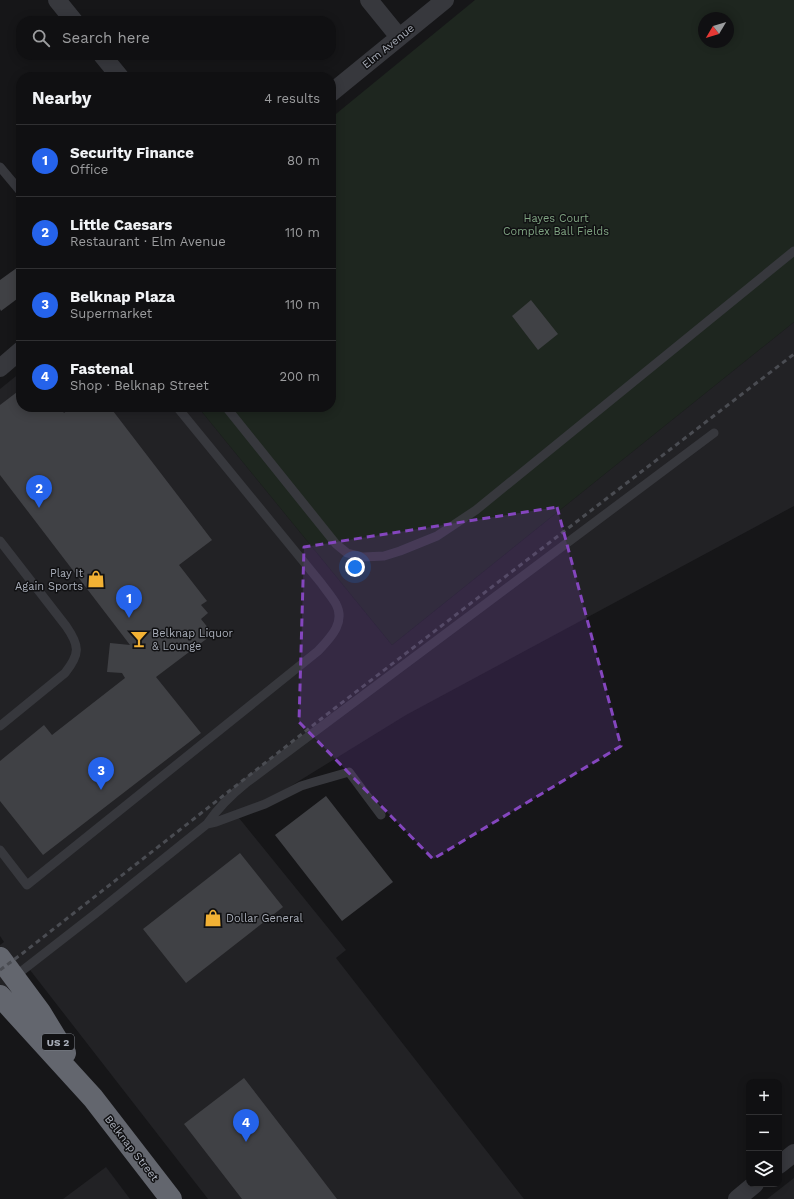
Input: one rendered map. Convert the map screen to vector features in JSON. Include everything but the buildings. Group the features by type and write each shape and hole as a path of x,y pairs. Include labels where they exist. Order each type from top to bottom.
{"highway":[{"name":"Belknap Street","path":"0,958 40,1012 93,1098"},
{"name":"Belknap Street","path":"0,996 93,1098 171,1199"}],"street":[{"path":"57,0 70,16"},
{"path":"369,0 399,37"},
{"name":"Elm Avenue","path":"336,89 445,0"},
{"path":"106,60 116,72"},
{"path":"0,368 16,354"},
{"path":"782,1163 794,1153"},
{"path":"737,1199 751,1187"}],"lane":[{"path":"0,167 16,186"},
{"path":"230,412 336,544 347,553 363,557 384,556 437,536 476,510 794,251"},
{"path":"0,850 27,885 318,651 339,625 340,617 337,605 321,583 181,412"},
{"path":"14,977 207,824 228,798 246,783 714,433"},
{"path":"0,541 75,638 77,652 72,664 65,673 0,726"},
{"path":"207,824 223,820 265,804 308,784 349,772 380,815"}],"highlighted area":[{"path":"557,507 621,746 433,859 299,722 304,547"}],"shaded area":[{"path":"794,322 794,506 406,715 239,818 346,950 336,958 524,1199 208,1199 30,970 0,993 0,945 4,942 0,936 0,389 16,376 16,412 202,412 392,645"},
{"path":"106,1167 130,1199 63,1199"},
{"path":"794,1178 794,1199 767,1199"}],"green space":[{"name":"Hayes Court Complex Ball Fields","path":"475,0 794,0 794,322 392,645 202,412 336,412 336,114"}],"railway":[{"path":"0,970 335,708 794,354"}],"place":[{"name":"Little Caesars","path":"39,508"},
{"name":"Play It Again Sports","path":"96,579"},
{"name":"Security Finance","path":"129,618"},
{"name":"Belknap Liquor & Lounge","path":"139,639"},
{"name":"Belknap Plaza","path":"101,790"},
{"name":"Dollar General","path":"213,918"},
{"name":"Fastenal","path":"246,1142"}]}
